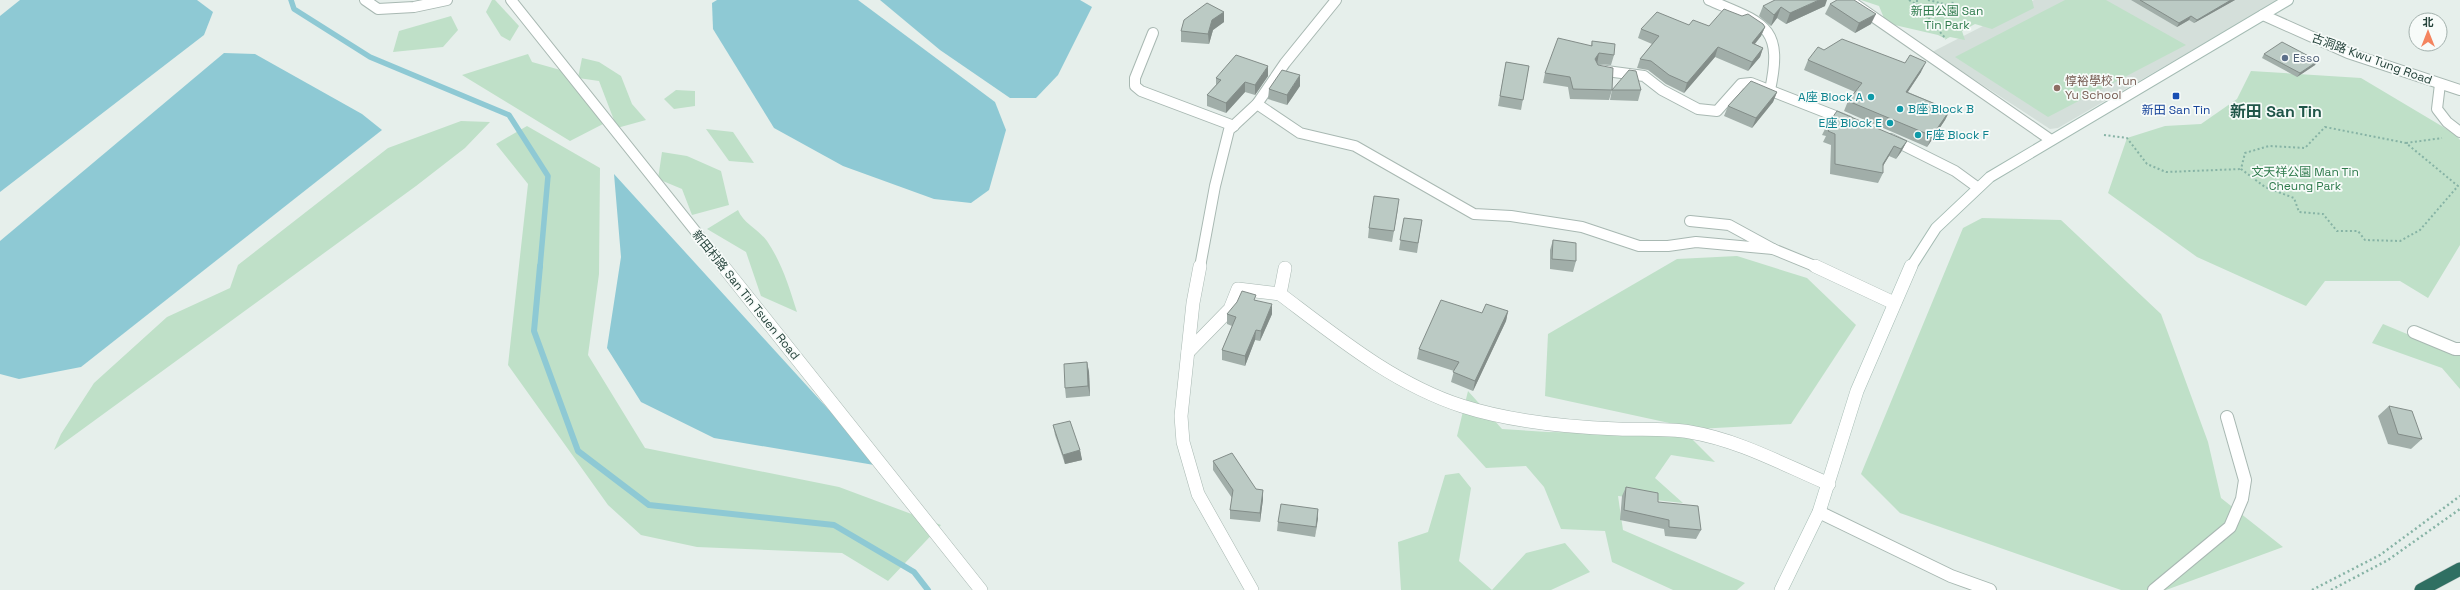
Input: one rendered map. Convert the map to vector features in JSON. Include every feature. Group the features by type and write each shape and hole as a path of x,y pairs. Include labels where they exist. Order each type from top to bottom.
{"highway":[{"path":"2421,590 2460,569"}],"street":[{"name":"新田村路 San Tin Tsuen Road","path":"511,0 982,590"},
{"path":"1252,590 1198,494 1188,468 1183,442 1181,416 1193,303 1215,186 1229,130 1257,104 1285,63 1336,0"},
{"path":"1709,0 1767,27 1774,40 1777,64 1770,90"},
{"path":"1849,0 2051,140"},
{"path":"1781,590 1819,512 1857,391 1894,303 1926,240 1947,215 1977,186 2051,140 2288,0"},
{"name":"古洞路 Kwu Tung Road","path":"2263,15 2348,54 2460,90"},
{"path":"1153,33 1135,78 1135,86 1141,91 1234,126"},
{"path":"1599,70 1644,76 1662,90 1698,109 1707,111 1717,110 1741,84 1751,83 1858,126"},
{"path":"1257,104 1300,133 1355,146 1474,214 1511,216 1582,227 1638,246 1668,246 1703,242 1746,245 1773,249 1797,258 1894,303"},
{"path":"1880,134 1916,150 1955,171 1977,186"},
{"path":"1280,294 1285,268"},
{"path":"1188,352 1230,309 1238,289 1280,294 1388,372 1412,386 1450,402 1501,415 1581,427 1698,433 1726,441 1829,484"}],"lane":[{"path":"365,0 378,9 414,7 447,0"},
{"path":"2440,84 2436,108 2447,122 2460,132"},
{"path":"1690,221 1729,225 1773,249"},
{"path":"2414,332 2455,349 2460,349"},
{"path":"2154,590 2230,527 2233,520 2242,498 2245,480 2227,417"},
{"path":"1819,512 1951,576 1990,590"}],"path":[{"path":"1909,0 1917,4 1946,39"},
{"path":"1917,4 1918,0"},
{"path":"1928,0 1952,6 1953,0"},
{"path":"2241,169 2245,153 2269,146 2305,148 2325,127 2406,143 2446,138 2460,132"},
{"path":"2104,135 2127,138 2147,164 2166,172 2241,169 2265,187 2294,198 2299,212 2323,214 2336,231 2358,231 2365,240 2400,241 2420,230 2459,186 2406,143"},
{"path":"2312,590 2380,556 2460,496"},
{"path":"2331,590 2388,560 2460,509"}],"shaded area":[{"name":"惇裕學校 Tun Yu School","path":"2034,0 2279,0 2058,128 2050,129 1932,52"}],"green space":[{"path":"492,0 495,0 519,26 510,41 501,36 486,12"},
{"name":"新田公園 San Tin Park","path":"1861,0 2032,0 2034,8 1992,29 1975,24 1962,31 1965,40 1950,37 1946,39 1938,35 1886,23 1879,6"},
{"name":"惇裕學校 Tun Yu School","path":"2065,0 2106,0 2186,45 2048,117 1955,57"},
{"path":"451,16 458,30 443,47 393,52 399,31"},
{"path":"528,54 532,62 564,71 605,123 570,141 462,75"},
{"path":"582,58 599,62 621,76 632,104 646,120 617,128 599,81 578,78"},
{"name":"文天祥公園 Man Tin Cheung Park","path":"2251,71 2361,78 2455,134 2460,140 2460,245 2428,298 2400,281 2325,281 2306,306 2197,257 2108,193 2127,138 2165,126 2201,124 2237,99"},
{"path":"676,90 695,91 695,106 674,109 664,99"},
{"path":"461,121 490,122 465,148 416,186 54,450 61,434 94,383 167,317 230,288 238,265 388,148"},
{"path":"527,126 600,168 599,274 588,355 645,448 839,487 941,525 888,581 842,553 697,547 641,535 608,505 508,365 528,184 496,144"},
{"path":"706,129 733,132 754,163 729,161"},
{"path":"662,152 687,156 721,171 729,205 692,215 682,189 658,179"},
{"path":"738,210 747,223 767,241 772,249 785,275 797,312 761,296 746,252 707,229"},
{"path":"1982,218 2061,220 2161,314 2208,442 2221,498 2283,547 2166,590 2121,590 1900,513 1861,474 1963,228"},
{"path":"1737,256 1807,278 1856,325 1791,424 1697,429 1545,396 1548,334 1677,259"},
{"path":"2383,324 2460,356 2460,389 2442,368 2372,343"},
{"path":"1468,391 1502,429 1547,432 1687,434 1715,462 1671,455 1655,478 1683,503 1618,496 1623,530 1745,583 1737,590 1673,590 1612,562 1605,531 1561,529 1544,487 1526,466 1486,468 1457,436"},
{"path":"1459,473 1471,488 1459,561 1492,590 1401,590 1398,542 1428,532 1445,475"},
{"path":"1565,543 1590,572 1551,590 1492,590 1526,553"}],"water":[{"path":"20,0 197,0 213,12 204,35 0,192 0,16"},
{"path":"717,0 858,0 995,102 1006,130 989,190 971,203 934,199 843,166 774,128 713,29 712,3"},
{"path":"880,0 1080,0 1092,7 1058,75 1036,98 1010,98 940,50"},
{"path":"224,53 255,54 362,114 382,130 81,367 19,379 0,374 0,241"},
{"path":"614,174 880,466 714,438 641,402 607,348 621,257"}],"building":[{"path":"1775,0 1819,0 1790,13 1781,7 1774,15 1763,6"},
{"path":"1837,0 1854,0 1876,14 1859,23 1830,4"},
{"path":"2140,0 2231,0 2197,20 2191,16 2179,23"},
{"path":"1207,3 1224,12 1212,20 1208,34 1181,31 1184,20"},
{"path":"1724,9 1742,16 1748,14 1765,27 1752,43 1763,48 1752,62 1718,47 1687,83 1669,75 1651,61 1640,59 1659,36 1641,29 1657,12 1689,25 1693,20 1709,26"},
{"path":"1558,38 1592,46 1592,41 1615,44 1614,55 1599,53 1595,59 1598,65 1613,68 1612,90 1573,89 1570,77 1545,73"},
{"path":"1842,39 1905,63 1910,55 1926,62 1906,92 1950,110 1932,136 1848,101 1862,83 1808,60 1818,47 1824,50"},
{"path":"2282,42 2318,61 2300,73 2264,54"},
{"path":"1236,55 1268,66 1255,85 1245,82 1226,103 1207,95 1221,80 1216,78"},
{"path":"1506,62 1529,66 1523,100 1500,96"},
{"path":"1282,70 1300,75 1287,95 1269,89"},
{"path":"1629,70 1636,71 1641,90 1612,90"},
{"path":"1751,81 1777,92 1756,118 1728,106"},
{"path":"1837,111 1907,141 1901,149 1894,146 1883,164 1883,173 1835,164 1835,134 1828,131 1832,127 1827,125"},
{"path":"1374,196 1399,199 1394,231 1369,228"},
{"path":"1404,218 1422,220 1418,243 1400,240"},
{"path":"1553,240 1576,243 1576,261 1552,259"},
{"path":"1242,291 1256,295 1254,300 1272,304 1261,331 1256,330 1245,356 1222,350 1236,317 1227,314 1237,302"},
{"path":"1441,300 1482,313 1486,304 1508,311 1475,381 1453,372 1459,362 1419,349"},
{"path":"1087,362 1088,386 1065,388 1064,364"},
{"path":"2389,406 2412,411 2422,439 2398,434"},
{"path":"1070,421 1080,450 1063,455 1053,425"},
{"path":"1232,453 1256,489 1263,490 1260,513 1230,510 1233,490 1213,461"},
{"path":"1626,487 1658,493 1658,502 1698,506 1701,530 1669,527 1669,520 1624,510"},
{"path":"1281,504 1318,509 1316,527 1278,522"}],"waterway":[{"path":"291,0 294,9 370,57 509,115 548,176 540,267"},
{"path":"540,266 534,331 578,451 649,505 834,525 914,572 928,590"}],"place":[{"name":"Esso","path":"2285,58"},
{"name":"惇裕學校 Tun Yu School","path":"2057,88"},
{"name":"新田 San Tin","path":"2176,96"},
{"name":"A座 Block A","path":"1871,97"},
{"name":"B座 Block B","path":"1900,109"},
{"name":"E座 Block E","path":"1890,123"},
{"name":"F座 Block F","path":"1918,135"}],"district":[{"name":"新田 San Tin","path":"2276,111"}]}
